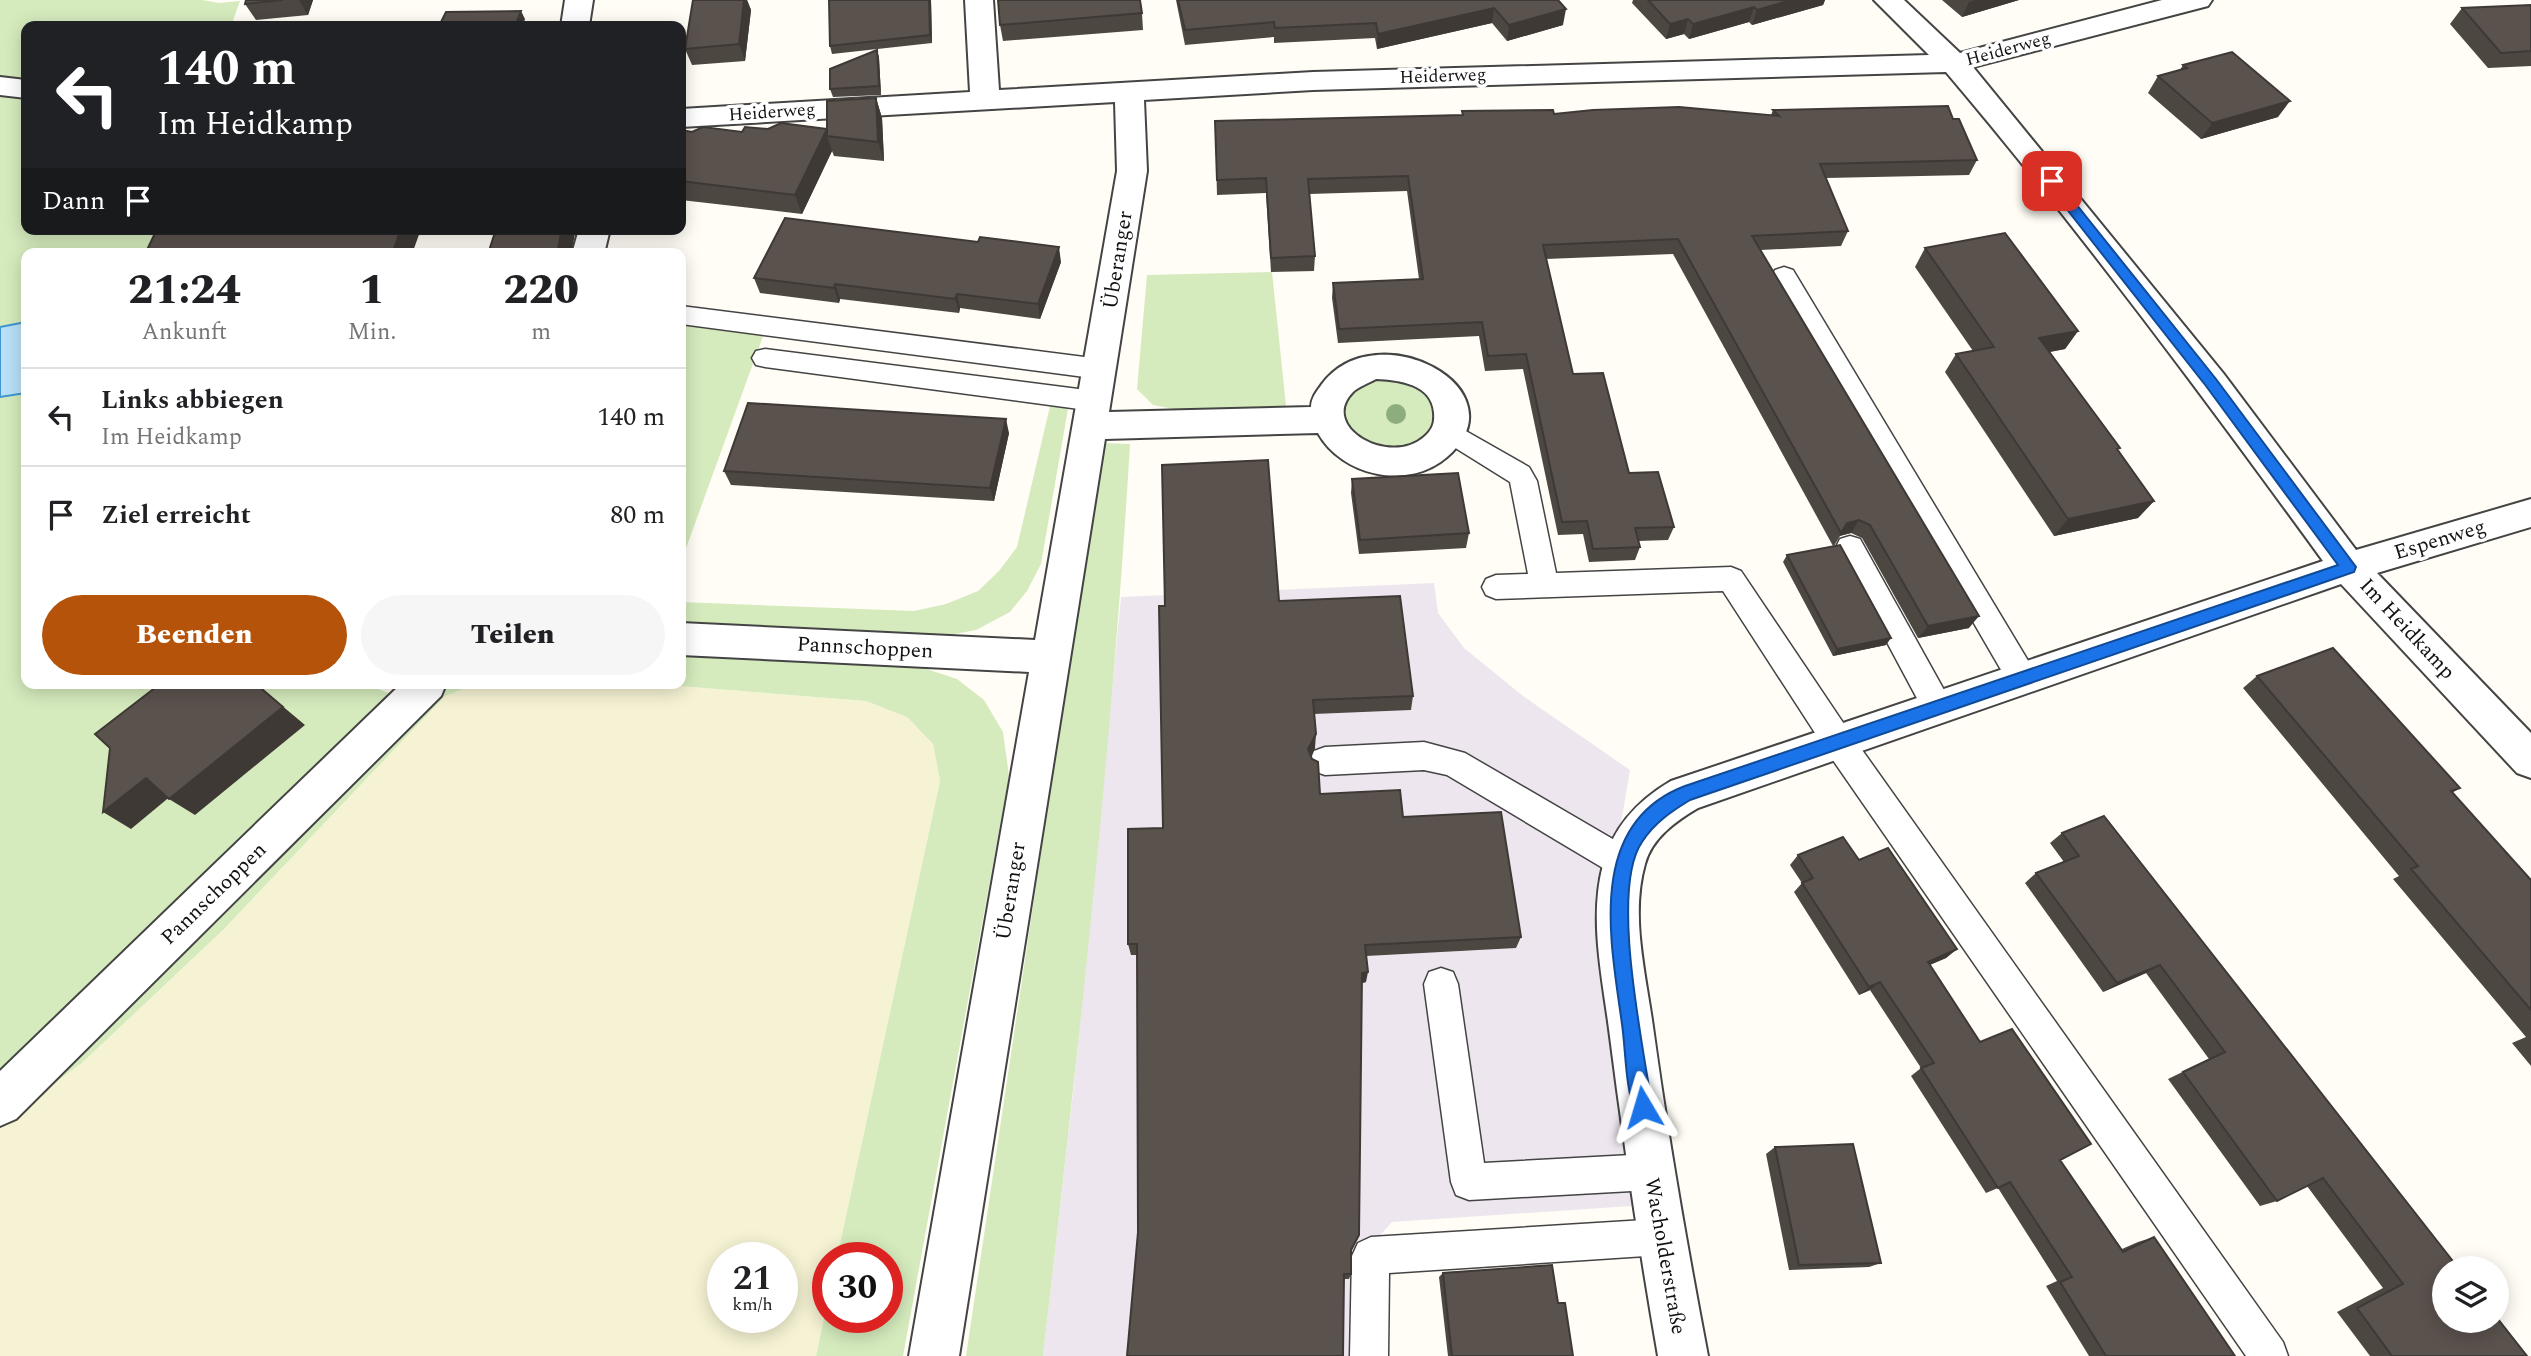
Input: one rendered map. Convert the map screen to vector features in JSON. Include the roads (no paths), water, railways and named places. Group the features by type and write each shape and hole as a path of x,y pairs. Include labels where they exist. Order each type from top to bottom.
{"street":[{"path":"576,21 579,0"},
{"path":"979,0 985,99"},
{"name":"Im Heidkamp","path":"1888,0 1954,63 2003,120 2211,382 2348,567 2531,760"},
{"name":"Heiderweg","path":"686,118 1396,78 1622,71 1773,70 1954,63 2198,0"},
{"path":"0,86 21,88"},
{"name":"Überanger","path":"934,1356 1132,171 1129,93"},
{"path":"1394,367 1416,372 1434,382 1447,397 1453,414 1450,432 1439,446 1424,456 1405,462 1383,463 1363,458 1346,448 1333,435 1326,420 1326,402 1335,386 1351,374 1394,367"},
{"path":"1095,399 1326,420"},
{"name":"Espenweg","path":"2348,567 2531,513"},
{"name":"Wacholderstraße","path":"1683,1356 1650,1172 1619,937 1619,893 1624,863 1635,837 1659,810 1685,794 2348,567"},
{"name":"Pannschoppen","path":"686,639 1050,657"},
{"name":"Pannschoppen","path":"0,1103 422,689"}],"lane":[{"path":"1784,276 2021,678"},
{"path":"686,316 1095,399"},
{"path":"765,358 1095,399"},
{"path":"1450,432 1519,474 1523,481 1544,585"},
{"path":"1850,547 1938,708"},
{"path":"1496,587 1731,579 1839,743 2269,1356"},
{"path":"1325,761 1424,756 1454,763 1624,863"},
{"path":"1441,984 1469,1182 1650,1172"},
{"path":"1369,1356 1371,1256 1661,1237"}],"water":[{"path":"21,323 21,394 0,397 0,327"}]}
